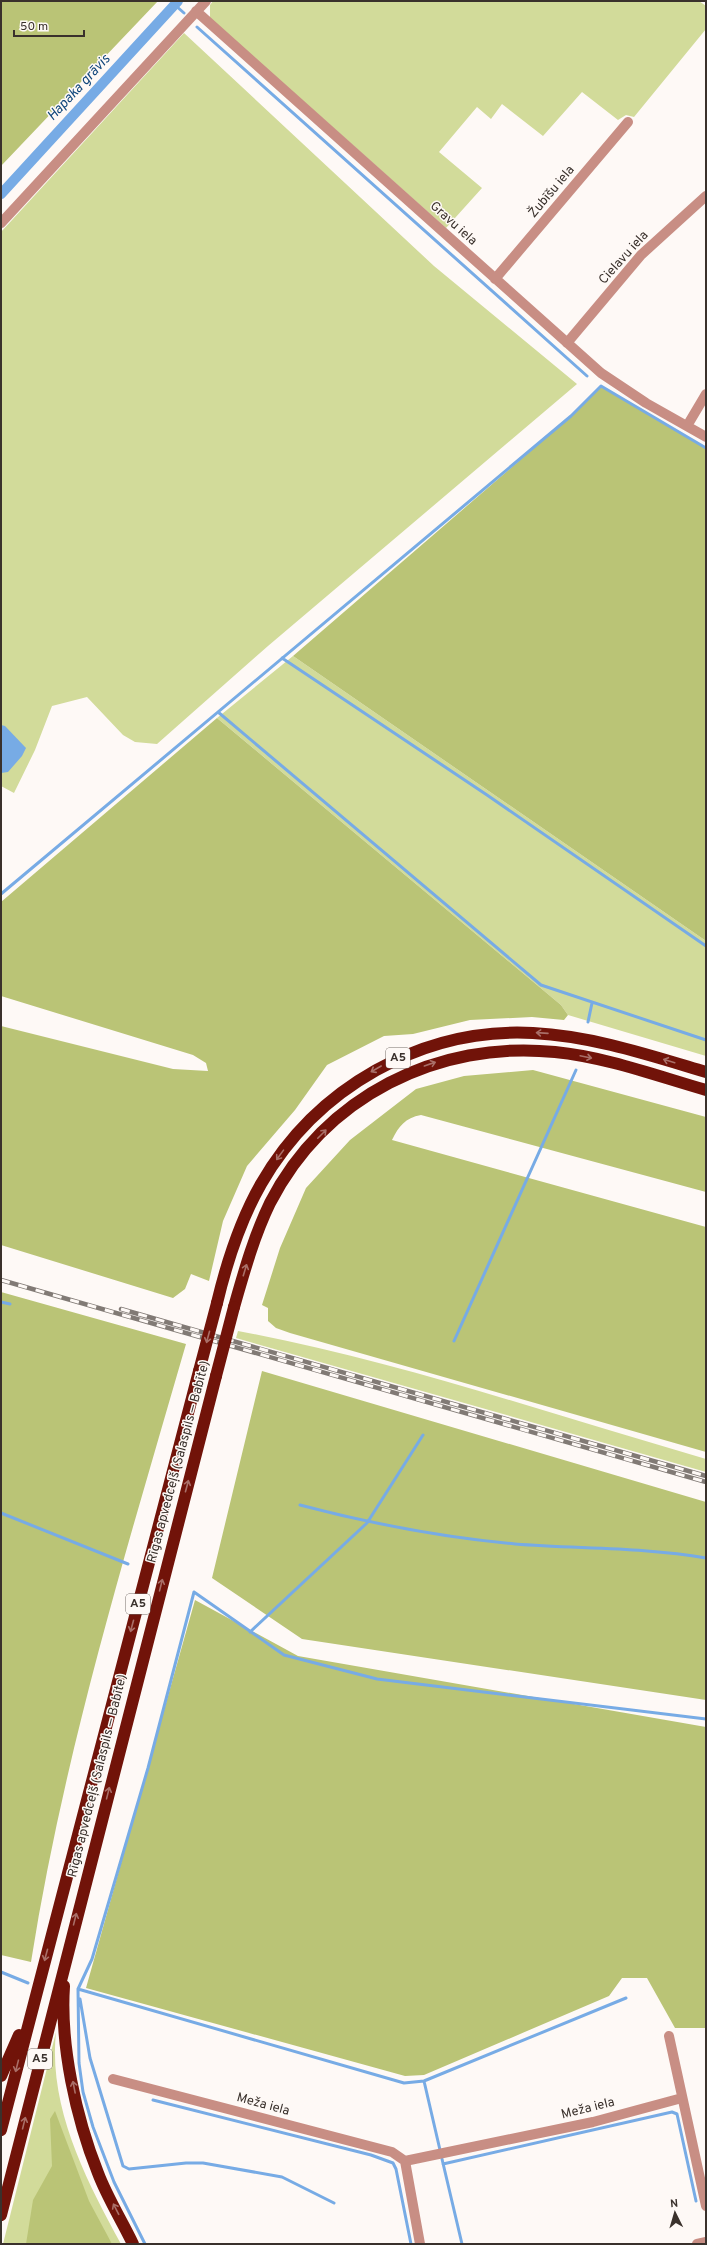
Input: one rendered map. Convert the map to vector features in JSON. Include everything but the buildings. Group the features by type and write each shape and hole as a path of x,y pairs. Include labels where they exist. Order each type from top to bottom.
{"highway":[{"name":"Rīgas apvedceļš (Salaspils — Babīte)","path":"1,2130 217,1302 233,1248 246,1213 262,1183 280,1155 302,1129 334,1099 372,1072 401,1056 431,1045 462,1038 496,1033 531,1033 597,1041 706,1072"},
{"name":"Rīgas apvedceļš (Salaspils — Babīte)","path":"1,2215 234,1307 249,1256 263,1219 279,1188 299,1158 325,1130 356,1104 405,1074 437,1062 469,1054 503,1050 538,1050 571,1054 606,1062 706,1090"},
{"path":"66,1957 63,2034 82,2128 98,2174 133,2244"},
{"path":"1,2076 34,2001"}],"street":[{"path":"1,223 206,1"},
{"name":"Gravu iela","path":"196,11 601,373 646,404 706,437"},
{"name":"Žubīšu iela","path":"496,279 628,122"},
{"name":"Cielavu iela","path":"567,343 641,255 706,196"},
{"path":"687,426 706,394"},
{"path":"668,2036 706,2206"},
{"name":"Meža iela","path":"113,2079 392,2152 405,2161 593,2122 682,2098"},
{"path":"405,2161 420,2244"},
{"path":"697,2244 706,2242"}],"green space":[{"path":"1,1 158,1 1,166"},
{"path":"213,1 699,1 706,6 706,29 634,117 626,115 618,120 582,92 543,136 502,104 491,119 477,107 439,152 482,188 446,228 210,18 210,5"},
{"path":"184,33 434,266 577,384 268,646 157,744 135,742 123,735 87,697 52,706 35,750 14,793 1,786 1,232"},
{"path":"601,386 706,448 706,941 293,656 570,417"},
{"path":"293,656 706,941 706,1056 568,1015 561,1005 217,718"},
{"path":"217,718 561,1005 568,1015 564,1020 532,1017 470,1020 413,1034 384,1036 327,1065 295,1110 247,1166 223,1221 209,1281 191,1274 185,1289 173,1298 1,1245 1,1026 173,1069 208,1071 206,1063 193,1055 1,996 1,902"},
{"path":"533,1070 706,1117 706,1192 421,1115 415,1116 403,1123 392,1140 706,1227 706,1452 290,1333 276,1328 268,1321 268,1308 262,1305 280,1248 306,1188 350,1140 416,1089 464,1076"},
{"path":"1,1292 186,1344 120,1574 79,1728 45,1884 31,1962 1,1955"},
{"path":"238,1331 356,1357 474,1389 706,1459 706,1472 236,1338"},
{"path":"262,1371 706,1502 706,1700 302,1639 212,1578"},
{"path":"195,1600 298,1656 706,1727 706,2028 675,2028 647,1978 622,1978 609,1996 424,2075 405,2076 86,1988"},
{"path":"56,2032 55,2060 58,2088 72,2142 95,2194 121,2244 3,2244"},
{"path":"55,2111 89,2201 112,2244 26,2244 33,2200 52,2166 50,2119"}],"water":[{"path":"1,725 5,726 26,748 22,756 8,772 1,773"}],"waterway":[{"name":"Hapaka grāvis","path":"1,194 178,1"},
{"path":"175,5 184,13"},
{"path":"197,27 587,376"},
{"path":"1,894 571,416 601,386 706,448"},
{"path":"282,658 487,795 706,946"},
{"path":"218,712 541,985 706,1040"},
{"path":"588,1022 592,1003"},
{"path":"454,1341 576,1070"},
{"path":"1,1302 10,1304"},
{"path":"250,1632 367,1523 423,1435"},
{"path":"300,1505 380,1524 460,1538 539,1546 635,1550 682,1554 706,1558"},
{"path":"1,1513 128,1564"},
{"path":"145,2244 114,2182 93,2127 83,2092 79,2063 78,1989 92,1959 148,1768 194,1592 284,1655 377,1679 706,1719"},
{"path":"1,1972 28,1983"},
{"path":"78,1989 404,2083 424,2081 626,1998"},
{"path":"80,1999 90,2058 123,2166 129,2169 186,2163 203,2163 282,2177 334,2203"},
{"path":"424,2081 440,2150"},
{"path":"153,2100 371,2155 393,2163 396,2169 411,2244"},
{"path":"443,2164 672,2112 677,2114 696,2201"},
{"path":"442,2159 462,2244"}],"railway":[{"path":"1,1280 706,1482"},
{"path":"121,1309 706,1476"}]}
